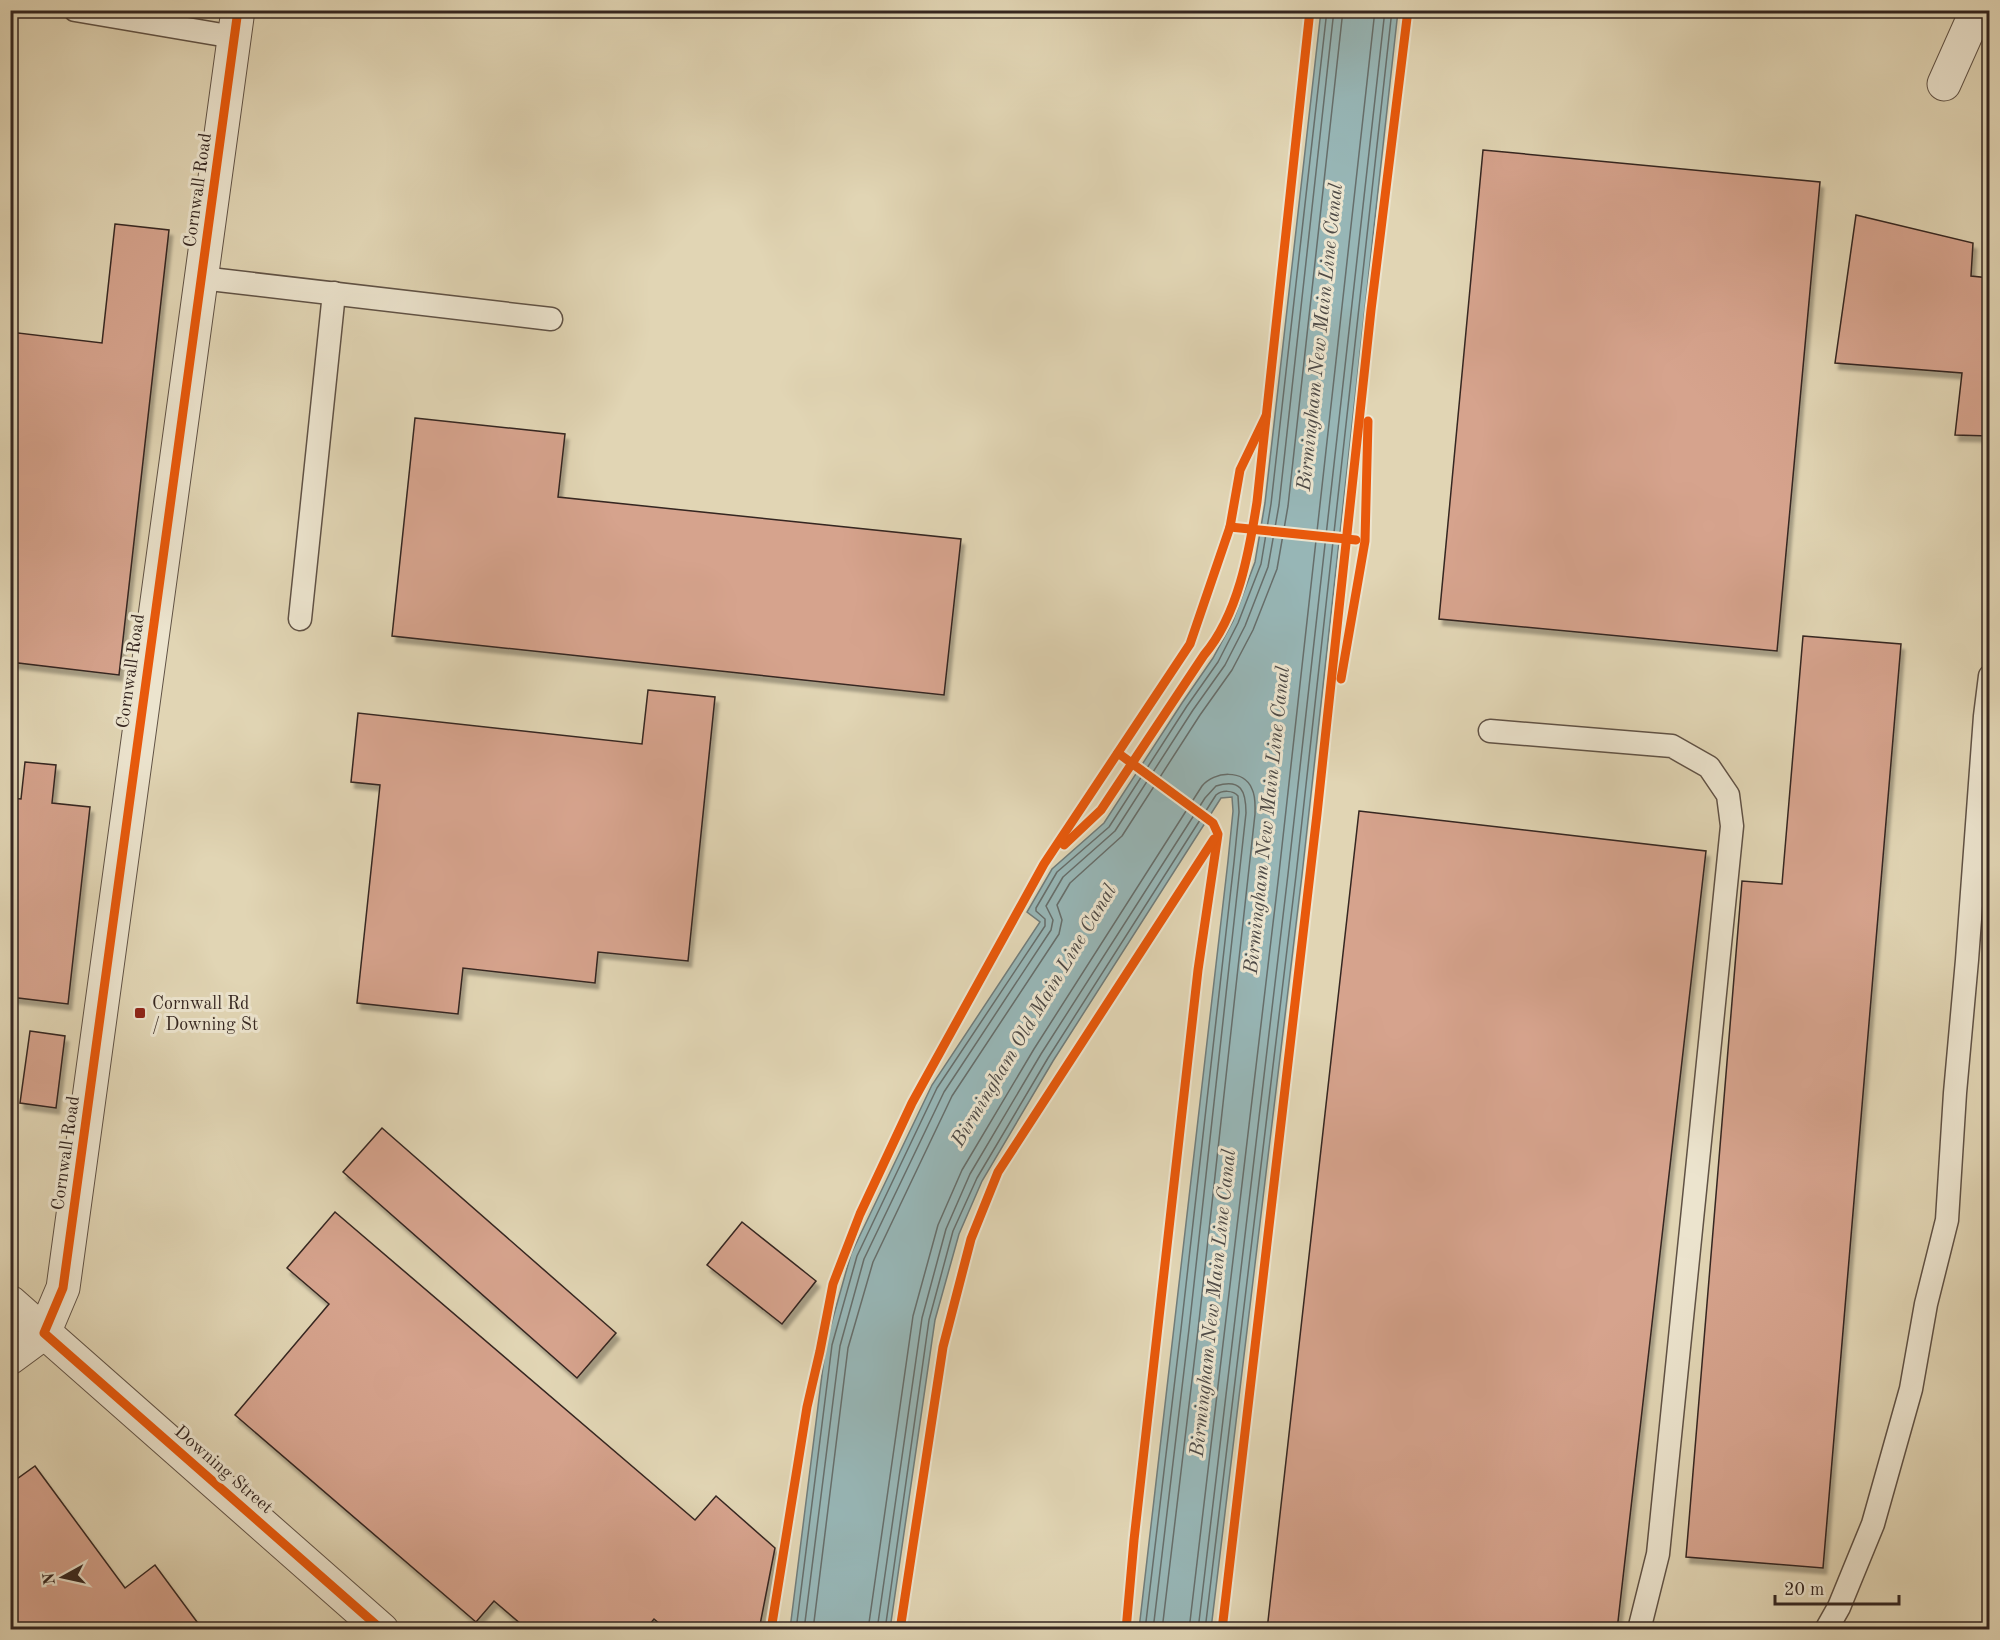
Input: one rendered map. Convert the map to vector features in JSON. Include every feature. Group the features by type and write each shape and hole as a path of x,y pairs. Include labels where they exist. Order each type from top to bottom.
{"street":[{"path":"1944,84 1977,10"},
{"name":"Cornwall Road","path":"44,1333 63,1288 236,24"},
{"name":"Downing Street","path":"10,1302 378,1628"},
{"path":"10,1358 44,1333"}],"lane":[{"path":"75,10 236,24"},
{"path":"201,278 551,319"},
{"path":"300,619 334,294"},
{"path":"1826,1629 1839,1607 1873,1524 1911,1389 1926,1304 1947,1220 1989,676"},
{"path":"1490,730 1672,746 1709,767 1728,795 1732,826 1658,1554 1639,1629"}],"water":[{"path":"1321,11 1398,11 1302,875 1211,1629 1139,1629 1228,861 1233,811 1232,797 1221,798 1053,1061 982,1181 959,1234 935,1320 890,1629 790,1629 826,1343 851,1254 932,1085 1040,922 1027,912 1052,869 1104,823 1213,658 1233,621 1255,562 1265,503"}],"building":[{"path":"1483,150 1820,182 1777,651 1439,619"},
{"path":"1856,215 1973,243 1971,276 1990,278 1990,436 1955,435 1962,373 1835,363"},
{"path":"115,224 169,230 119,675 10,662 10,332 102,343"},
{"path":"415,418 565,434 558,497 961,539 944,695 392,636"},
{"path":"1803,636 1901,644 1823,1568 1686,1557 1742,881 1782,884"},
{"path":"648,690 715,697 688,961 598,952 595,983 463,968 458,1014 357,1003 380,785 351,782 358,713 642,744"},
{"path":"25,762 56,765 52,803 90,807 68,1004 10,997 10,798 21,799"},
{"path":"1359,811 1706,851 1617,1630 1267,1630"},
{"path":"30,1031 65,1036 56,1108 20,1103"},
{"path":"382,1128 616,1333 577,1378 343,1172"},
{"path":"335,1212 695,1520 716,1496 775,1548 759,1630 667,1630 654,1619 645,1630 528,1630 494,1601 476,1622 235,1415 329,1304 287,1268"},
{"path":"742,1222 816,1281 782,1324 707,1265"},
{"path":"35,1466 125,1588 155,1565 203,1630 10,1630 10,1484"}],"cycle path":[{"path":"238,10 63,1288 44,1333 382,1630"},
{"path":"1064,845 1101,810 1216,639 1226,621 1240,583 1257,502 1310,10"},
{"path":"1222,1630 1317,814 1371,310 1408,10"},
{"path":"771,1630 807,1407 833,1284 860,1214 912,1103 1044,864 1190,644 1230,527 1240,470 1266,416"},
{"path":"1341,679 1365,541 1368,421"},
{"path":"1230,527 1356,540"},
{"path":"1118,753 1213,823 1218,834 1198,970 1134,1540 1126,1630"},
{"path":"900,1630 943,1347 971,1239 998,1172 1214,839"}],"place":[{"name":"Cornwall Rd / Downing St","path":"140,1013"}],"water label":[{"name":"Birmingham New Main Line Canal","path":"1319,337"},
{"name":"Birmingham New Main Line Canal","path":"1266,820"},
{"name":"Birmingham Old Main Line Canal","path":"1033,1015"},
{"name":"Birmingham New Main Line Canal","path":"1212,1303"}]}
